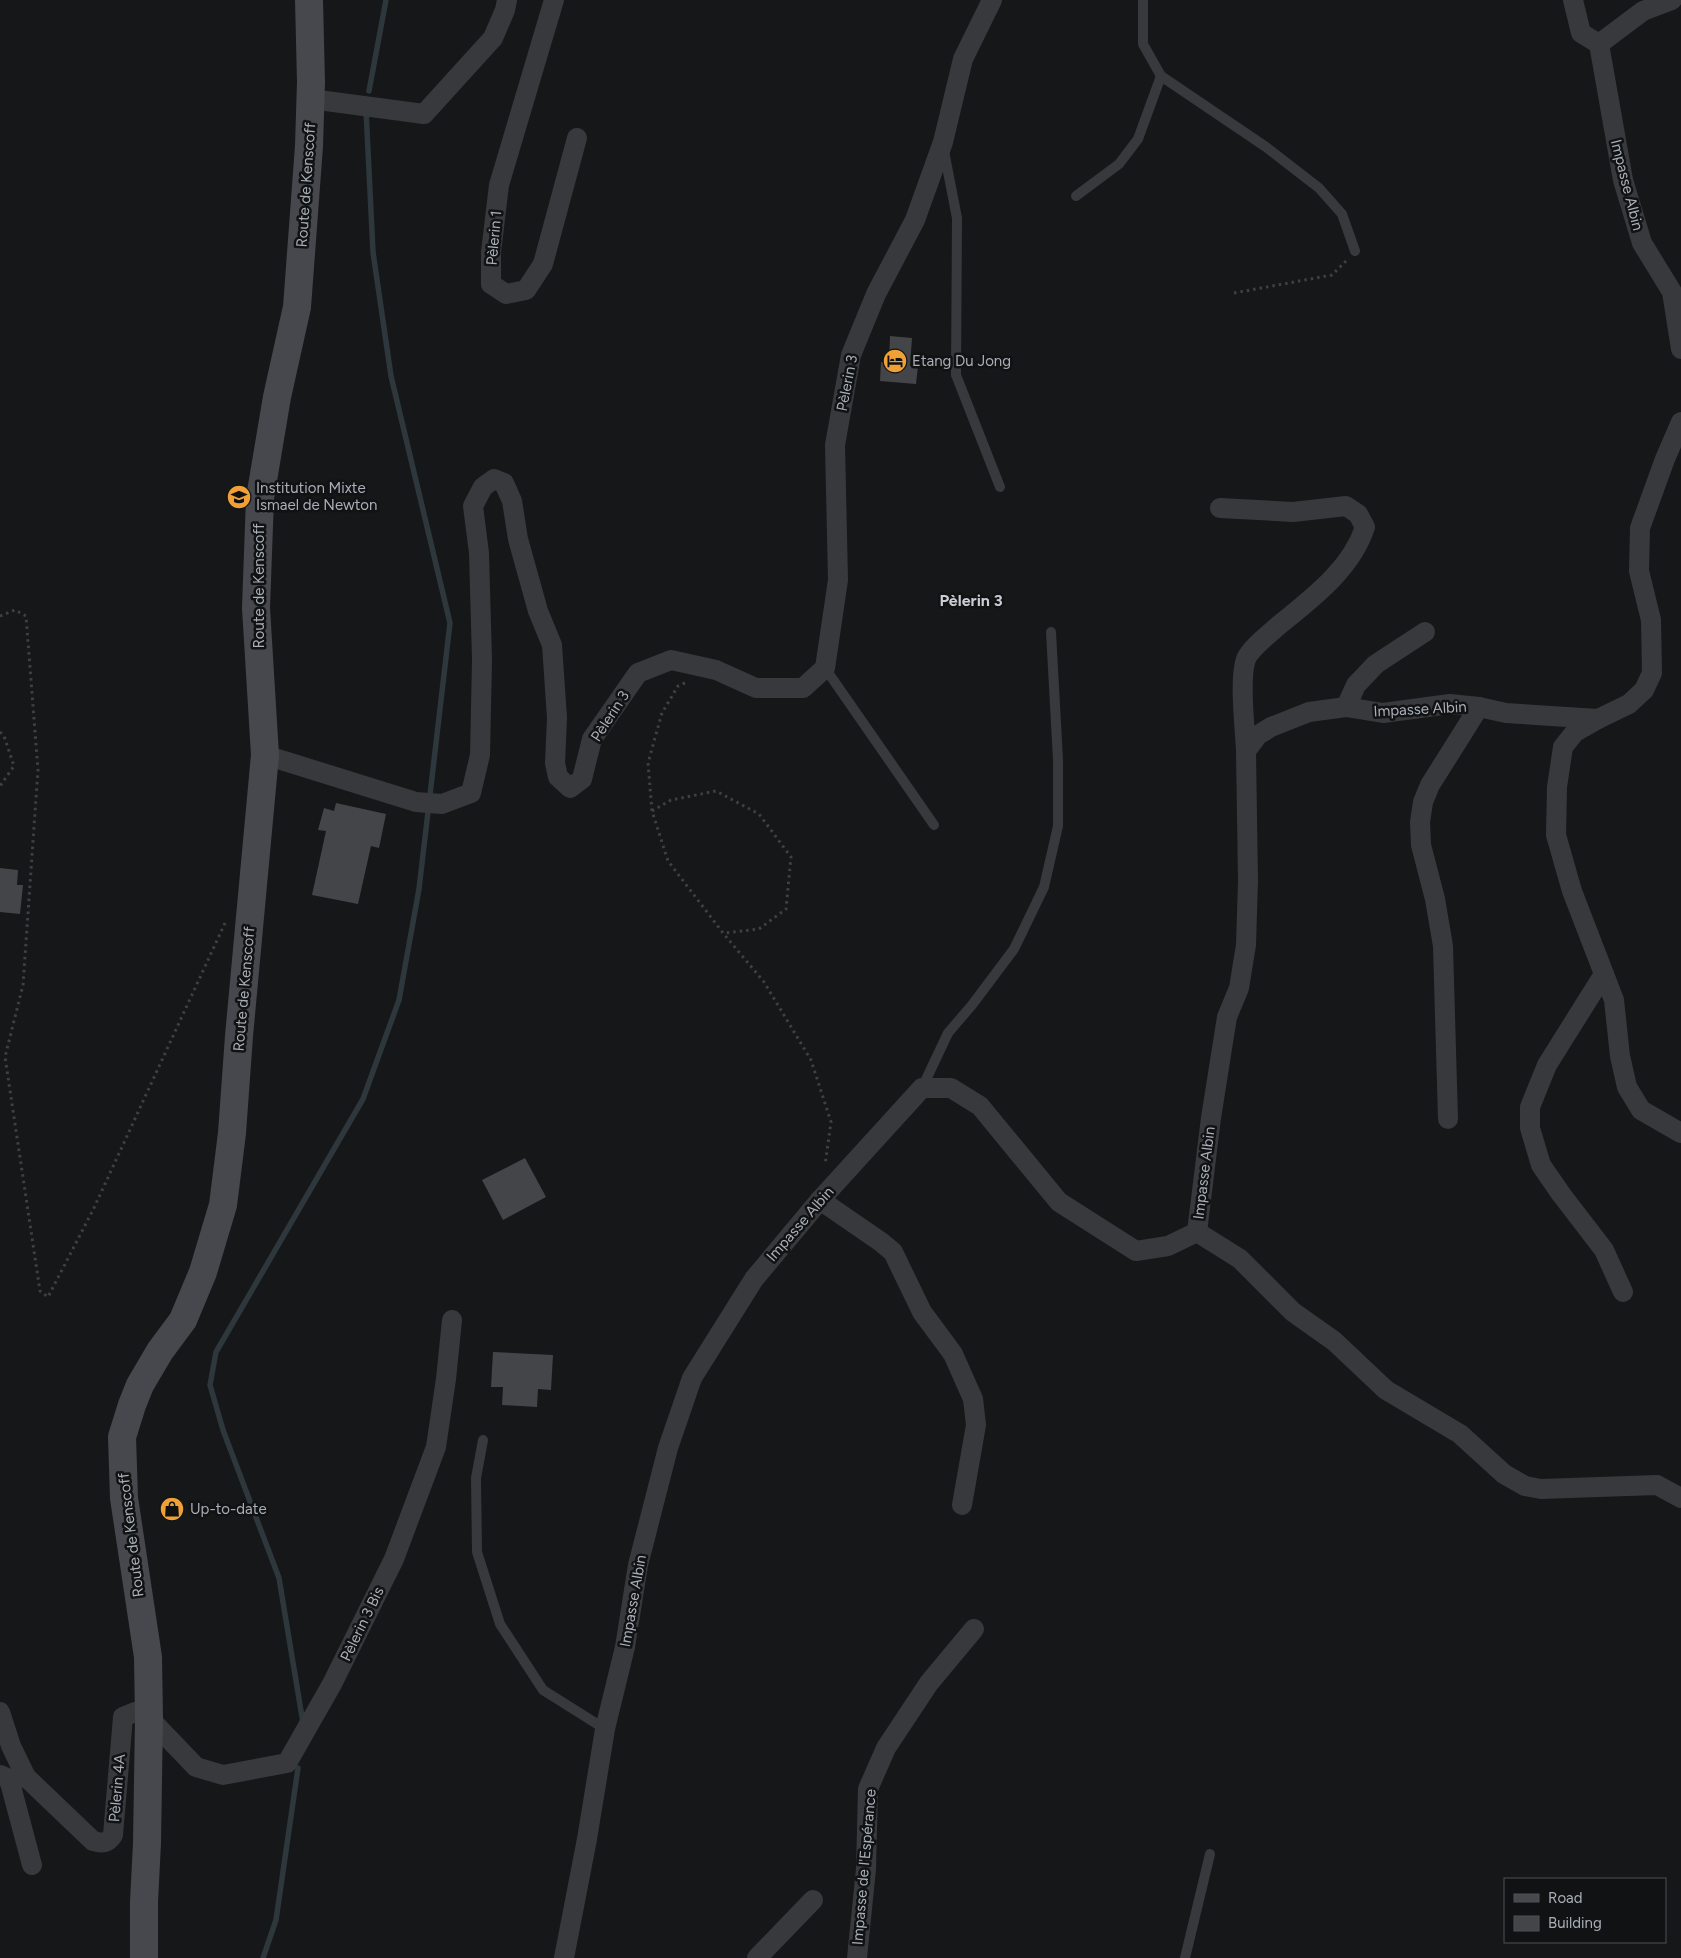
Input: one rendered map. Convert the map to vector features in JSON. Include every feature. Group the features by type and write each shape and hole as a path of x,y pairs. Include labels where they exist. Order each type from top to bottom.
{"main road":[{"name":"Route de Kenscoff","path":"144,1958 149,1718 148,1657 124,1498 122,1437 140,1385 160,1351 183,1320 203,1272 223,1205 232,1133 265,755 256,608 260,498 277,397 297,307 309,155 311,99 309,0"}],"street":[{"path":"311,99 424,114 493,38 505,10 507,0"},
{"name":"Pèlerin 1","path":"554,0 499,185 491,252 491,284 506,294 526,290 543,264 577,138"},
{"name":"Pèlerin 3","path":"265,755 416,802 442,804 471,793 480,755 481,621 479,553 473,506 483,487 494,479 504,483 512,501 518,539 538,610 552,645 557,718 555,762 558,777 570,788 582,779 592,739 638,673 671,660 716,670 756,688 803,688 825,668 838,580 835,445 851,355 876,294 915,220 943,142 963,59 992,0"},
{"path":"1573,0 1581,33 1599,44 1643,11 1672,0"},
{"name":"Impasse Albin","path":"1599,44 1623,180 1642,243 1672,292 1681,349"},
{"name":"Impasse Albin","path":"564,1958 587,1839 605,1729 625,1647 638,1564 668,1448 692,1378 754,1279 820,1200 922,1088 951,1088 980,1106 1059,1202 1136,1251 1168,1246 1197,1232 1211,1118 1227,1017 1239,988 1246,945 1248,881 1246,751 1258,734 1270,727 1309,712 1346,707 1383,714 1450,704 1479,707 1506,714 1598,719 1629,704 1644,690 1652,673 1651,620 1639,571 1640,528 1665,459 1681,422"},
{"path":"1220,508 1293,512 1346,506 1358,514 1365,528 1361,540 1331,580 1265,638 1247,658 1243,673 1246,751"},
{"path":"1346,707 1356,685 1376,664 1425,632"},
{"path":"1448,1119 1443,946 1435,899 1421,845 1420,822 1423,802 1430,785 1479,707"},
{"path":"1598,719 1575,732 1563,747 1557,787 1556,834 1572,891 1614,1000 1620,1056 1627,1087 1641,1110 1681,1133"},
{"path":"1604,974 1547,1065 1530,1107 1530,1128 1541,1165 1560,1194 1604,1250 1623,1292"},
{"path":"820,1200 893,1252 922,1312 953,1354 972,1400 976,1425 962,1505"},
{"path":"1197,1232 1240,1259 1293,1312 1334,1341 1386,1390 1460,1434 1504,1474 1525,1486 1541,1489 1656,1485 1681,1498"},
{"name":"Pèlerin 3 Bis","path":"149,1718 196,1767 223,1775 287,1764 332,1684 394,1559 436,1448 452,1320"},
{"name":"Impasse de l'Espérance","path":"857,1958 866,1869 868,1789 891,1740 928,1683 974,1629"},
{"path":"0,1712 11,1746 12,1777 32,1865"},
{"name":"Pèlerin 4A","path":"12,1777 94,1841 99,1843 109,1841 113,1835 123,1717 135,1712 149,1718"},
{"path":"757,1958 813,1900"}],"lane":[{"path":"1143,0 1143,44 1161,76 1266,147 1319,188 1342,214 1355,251"},
{"path":"1076,196 1119,164 1138,139 1161,76"},
{"path":"943,142 957,218 956,375 1000,487"},
{"path":"922,1088 948,1033 972,1005 1014,949 1044,887 1058,826 1058,760 1051,632"},
{"path":"825,668 934,825"},
{"path":"484,1440 476,1478 477,1552 500,1624 542,1690 605,1729"},
{"path":"1185,1958 1210,1854"}],"path":[{"path":"1234,293 1332,275 1355,251"},
{"path":"0,616 15,610 26,616 38,770 23,985 5,1057 32,1251 40,1291 48,1297 93,1210 226,920"},
{"path":"716,670 678,686 662,713 648,763 652,812 668,861 723,933 764,982 811,1060 831,1122 820,1200"},
{"path":"0,732 4,736 14,766 0,786"},
{"path":"652,812 671,800 716,791 760,814 791,857 786,909 759,929 723,933"}],"building":[{"path":"890,336 912,338 910,366 918,366 916,384 880,381 881,362 889,362"},
{"path":"336,803 386,814 379,848 371,846 358,904 312,895 326,831 318,830 324,808 334,811"},
{"path":"0,868 18,870 17,885 23,885 20,914 0,912"},
{"path":"525,1158 546,1197 503,1220 482,1180"},
{"path":"493,1352 553,1355 551,1390 538,1389 537,1407 502,1405 503,1387 491,1387"}],"waterway":[{"path":"369,91 386,0"},
{"path":"303,1723 279,1578 223,1430 210,1385 216,1352 363,1099 399,1000 419,889 450,623 391,376 373,252 366,110"},
{"path":"263,1958 276,1920 298,1768"}],"place":[{"name":"Etang Du Jong","path":"895,361"},
{"name":"Institution Mixte Ismael de Newton","path":"239,497"},
{"name":"Up-to-date","path":"172,1509"}],"district":[{"name":"Pèlerin 3","path":"971,600"}]}
